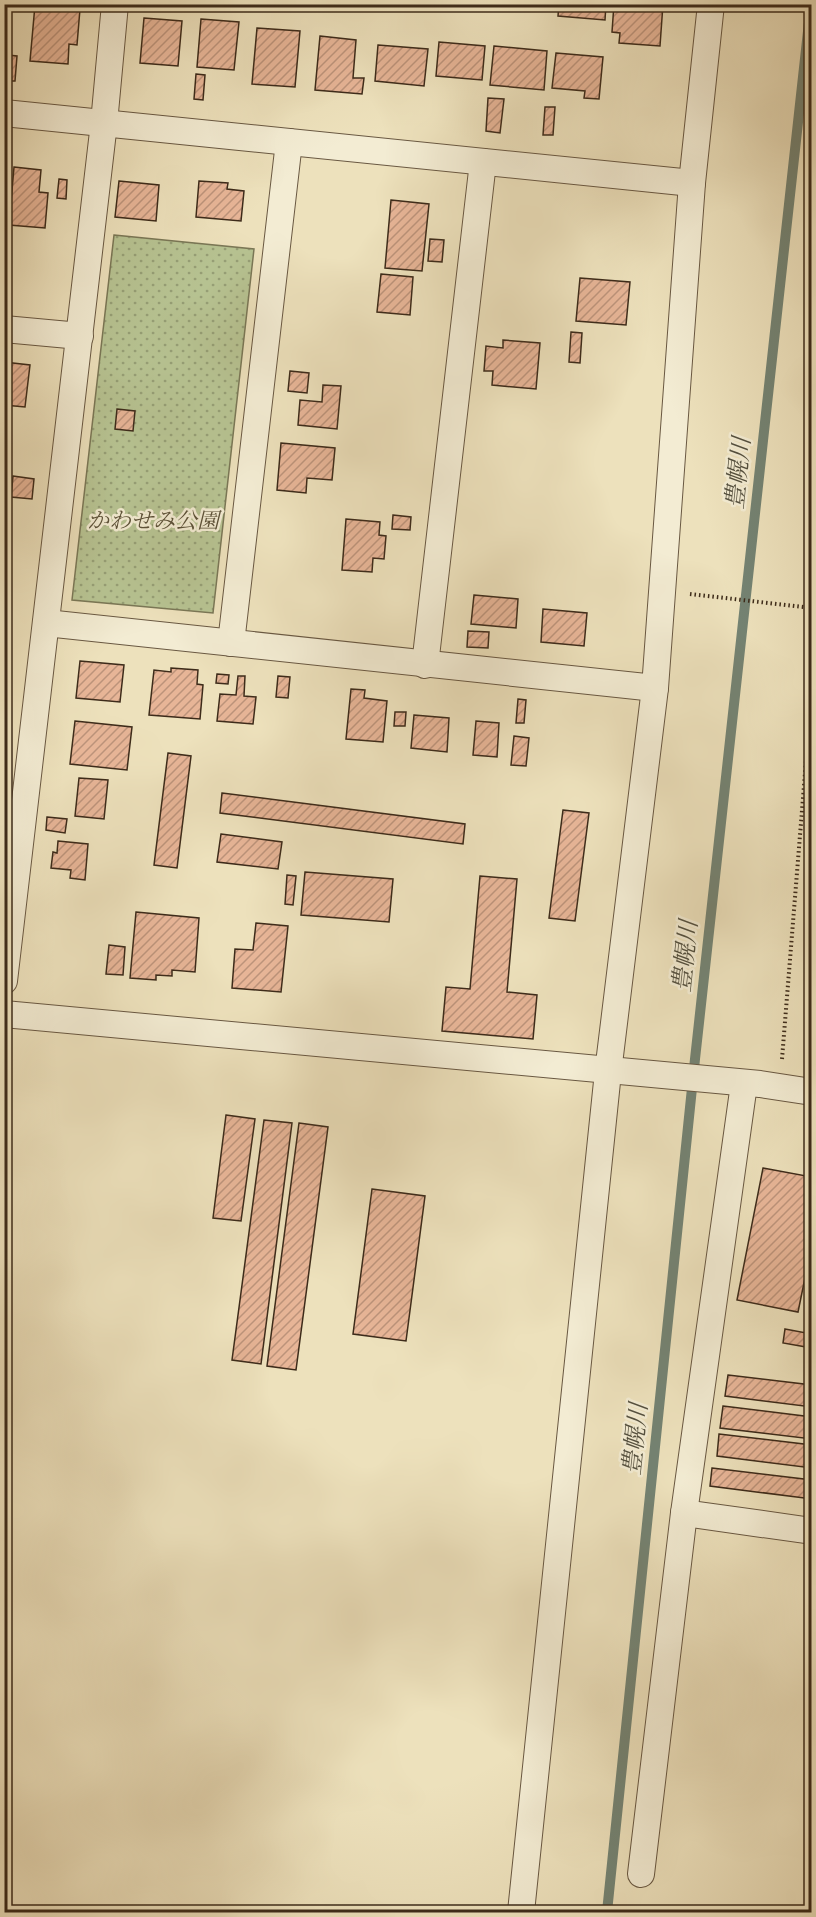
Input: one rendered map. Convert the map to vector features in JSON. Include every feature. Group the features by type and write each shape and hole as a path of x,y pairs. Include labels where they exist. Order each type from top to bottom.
{"street":[{"path":"4,981 14,814 46,623 105,123 115,4"},
{"path":"521,1912 616,1073 655,688 692,183 711,4"},
{"path":"4,113 692,183"},
{"path":"231,643 289,142"},
{"path":"425,665 483,162"},
{"path":"4,329 80,336"},
{"path":"46,623 655,688"},
{"path":"4,1014 752,1084 812,1092"},
{"path":"641,1874 684,1513 752,1084"},
{"path":"684,1513 812,1531"}],"path":[{"path":"682,593 812,608"},
{"path":"752,1084 782,1060 812,686"}],"green space":[{"name":"かわせみ公園","path":"114,235 254,249 213,613 72,600"}],"building":[{"path":"438,4 480,4 480,11 438,8"},
{"path":"559,4 606,4 605,20 558,16"},
{"path":"614,4 663,4 660,46 619,43 620,33 612,32"},
{"path":"35,5 80,9 77,45 69,44 68,64 30,61"},
{"path":"144,18 182,21 178,66 140,63"},
{"path":"201,19 239,22 234,70 197,67"},
{"path":"257,28 300,31 295,87 252,84"},
{"path":"320,36 356,40 353,78 364,78 362,94 315,90"},
{"path":"439,42 485,46 482,80 436,76"},
{"path":"378,45 428,49 424,86 375,81"},
{"path":"494,46 547,51 544,90 490,85"},
{"path":"556,53 603,57 599,99 584,98 585,91 552,88"},
{"path":"7,55 17,56 15,81 5,81"},
{"path":"196,74 205,75 203,100 194,99"},
{"path":"488,98 504,99 500,133 486,131"},
{"path":"545,107 555,107 553,135 543,135"},
{"path":"14,167 41,170 39,192 48,193 45,228 9,225"},
{"path":"59,179 67,180 66,199 57,198"},
{"path":"119,181 159,185 156,221 115,217"},
{"path":"199,181 228,183 227,189 244,191 241,221 196,217"},
{"path":"391,200 429,204 422,271 385,268"},
{"path":"430,239 444,240 442,262 428,261"},
{"path":"381,274 413,277 410,315 377,312"},
{"path":"580,278 630,282 626,325 576,321"},
{"path":"571,332 582,333 580,363 569,362"},
{"path":"503,340 540,343 536,389 492,385 493,371 484,371 486,346 503,348"},
{"path":"4,362 30,365 25,407 4,405"},
{"path":"290,371 309,373 307,393 288,391"},
{"path":"323,385 341,386 337,429 298,425 300,400 322,402"},
{"path":"117,409 135,411 133,431 115,429"},
{"path":"281,443 335,448 332,480 307,478 306,493 277,490"},
{"path":"13,476 34,479 32,499 11,497"},
{"path":"393,515 411,517 410,530 392,529"},
{"path":"346,519 380,522 379,535 386,536 384,559 373,558 372,572 342,570"},
{"path":"474,595 518,599 516,628 471,624"},
{"path":"543,609 587,613 584,646 541,642"},
{"path":"468,631 489,632 488,648 467,647"},
{"path":"80,661 124,665 120,702 76,698"},
{"path":"171,668 198,670 197,684 203,685 200,719 149,715 154,670 171,672"},
{"path":"217,674 229,675 228,684 216,683"},
{"path":"238,676 245,676 244,696 256,697 253,724 217,721 220,694 236,695"},
{"path":"278,676 290,677 288,698 276,697"},
{"path":"351,689 365,690 364,698 387,701 383,742 346,739"},
{"path":"518,699 526,700 524,723 516,723"},
{"path":"395,712 406,712 405,726 394,726"},
{"path":"414,715 449,718 447,752 411,748"},
{"path":"75,721 132,727 127,770 70,764"},
{"path":"476,721 499,723 497,757 473,755"},
{"path":"514,736 529,738 526,766 511,765"},
{"path":"168,753 191,756 177,868 154,865"},
{"path":"79,778 108,780 104,819 75,816"},
{"path":"222,793 465,824 463,844 220,813"},
{"path":"563,810 589,813 575,921 549,918"},
{"path":"47,817 67,819 65,833 46,830"},
{"path":"221,834 282,842 278,869 217,862"},
{"path":"58,841 88,844 85,880 70,878 71,870 51,868 53,852 57,853"},
{"path":"305,872 393,879 389,922 301,915"},
{"path":"287,875 296,876 293,905 285,904"},
{"path":"480,876 517,879 507,992 537,995 533,1039 442,1031 446,987 470,989"},
{"path":"136,912 199,918 195,972 172,970 172,976 156,975 156,980 130,978"},
{"path":"256,923 288,926 281,992 232,988 235,949 253,950"},
{"path":"109,945 125,947 123,975 106,974"},
{"path":"226,1115 255,1119 241,1221 213,1218"},
{"path":"264,1120 292,1123 261,1364 232,1360"},
{"path":"299,1123 328,1127 296,1370 267,1366"},
{"path":"763,1168 812,1177 812,1244 798,1312 737,1300"},
{"path":"372,1189 425,1196 406,1341 353,1334"},
{"path":"785,1329 812,1334 812,1348 783,1343"},
{"path":"728,1375 812,1385 812,1407 725,1396"},
{"path":"723,1406 812,1417 812,1439 720,1428"},
{"path":"719,1434 812,1445 812,1468 717,1456"},
{"path":"712,1468 812,1480 812,1499 710,1486"}],"waterway":[{"name":"豊幌川","path":"607,1912 695,1059 811,4"}]}
